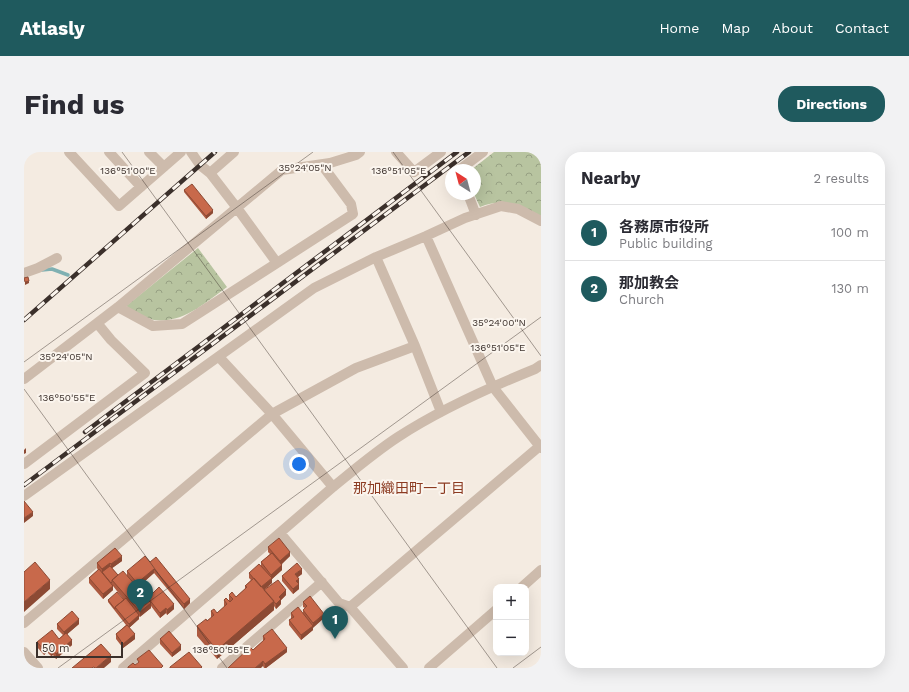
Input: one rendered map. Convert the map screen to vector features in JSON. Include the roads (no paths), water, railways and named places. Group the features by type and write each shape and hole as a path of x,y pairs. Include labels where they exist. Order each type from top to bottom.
{"street":[{"path":"69,152 119,206 181,152"},
{"path":"109,152 141,187"},
{"path":"149,152 164,167"},
{"path":"191,152 200,165 210,174 237,208 277,263"},
{"path":"210,174 234,152"},
{"path":"24,379 118,307 282,170 330,164 356,155 360,152"},
{"path":"396,152 414,172 441,152"},
{"path":"466,164 483,152"},
{"path":"118,307 153,326 182,324 353,214 351,204 322,164"},
{"path":"470,200 476,214"},
{"path":"24,496 314,288 376,257 465,218 501,206 518,209 541,221"},
{"path":"350,607 540,446 493,387 426,236"},
{"path":"376,257 415,346 441,412"},
{"path":"24,273 38,268 56,258"},
{"path":"24,464 145,373 111,340 97,323"},
{"path":"24,623 272,414 356,368 415,346"},
{"path":"219,357 272,414 333,487"},
{"path":"123,668 360,464 398,436 441,412 541,365"},
{"path":"280,533 339,603 350,607 403,668"},
{"path":"525,584 541,570"},
{"path":"222,668 322,582"},
{"path":"429,668 493,613"},
{"path":"24,652 38,668"}],"waterway":[{"path":"42,270 52,269 68,275"}],"railway":[{"path":"24,320 215,152"},
{"path":"85,432 457,152"},
{"path":"24,485 469,152"}],"place":[{"name":"那加教会","path":"140,612"},
{"name":"各務原市役所","path":"335,639"}],"district":[{"name":"那加織田町一丁目","path":"409,488"}]}
